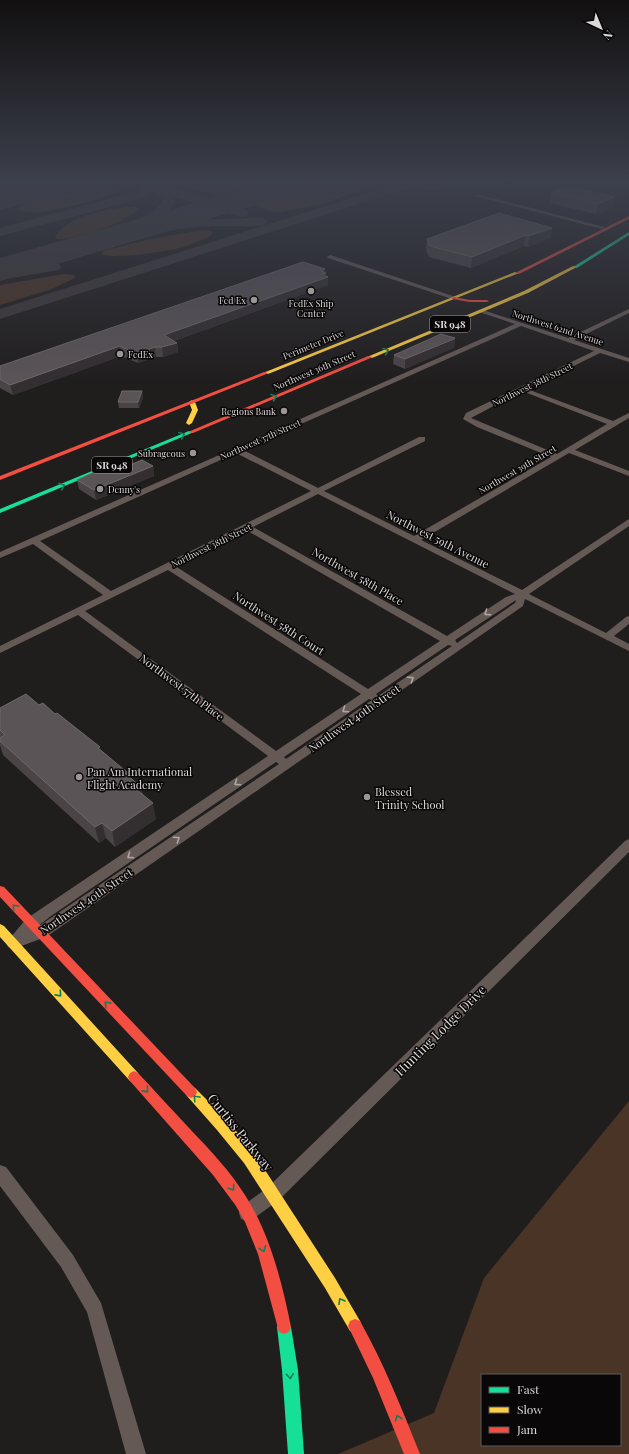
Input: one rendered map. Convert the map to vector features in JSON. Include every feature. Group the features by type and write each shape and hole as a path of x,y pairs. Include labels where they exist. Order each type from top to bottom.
{"main road":[{"name":"Perimeter Drive","path":"0,478 539,264 564,250"},
{"name":"Northwest 36th Street","path":"106,467 111,455 487,301 552,272 588,250"},
{"name":"Northwest 36th Street","path":"0,510 481,311 564,274 602,250"},
{"path":"552,272 564,274"},
{"path":"454,298 470,301 487,301"},
{"path":"454,298 462,303 461,311"},
{"path":"342,360 353,364"},
{"path":"189,423 196,412 196,408 192,402"},
{"path":"199,418 225,418 223,414 228,406"},
{"path":"0,510 13,500 45,486 49,480"},
{"name":"Curtiss Parkway","path":"0,890 222,1126 249,1158 330,1283 367,1348 393,1404 412,1454"},
{"path":"0,929 210,1160 231,1186 247,1213 264,1251 276,1288 286,1331 296,1454"}],"street":[{"path":"330,257 454,298"},
{"name":"Northwest 62nd Avenue","path":"481,311 629,360"},
{"path":"568,340 629,311"},
{"name":"Northwest 37th Street","path":"0,555 520,324"},
{"name":"Northwest 38th Street","path":"558,457 467,419 469,414 522,390 600,350"},
{"path":"522,390 613,424"},
{"name":"Northwest 39th Street","path":"414,540 629,415"},
{"name":"Northwest 38th Street","path":"0,650 422,439"},
{"name":"Northwest 59th Avenue","path":"236,450 521,595 629,648"},
{"path":"569,450 629,474"},
{"name":"Northwest 40th Street","path":"13,943 31,923 509,599 521,595 629,522"},
{"name":"Northwest 58th Place","path":"247,527 457,647"},
{"path":"33,540 110,595"},
{"name":"Northwest 58th Court","path":"168,566 378,701"},
{"name":"Northwest 40th Street","path":"13,943 41,933 520,604 521,595"},
{"name":"Northwest 57th Place","path":"79,611 286,764"},
{"path":"607,637 629,619"},
{"name":"Hunting Lodge Drive","path":"247,1213 273,1194 629,844"},
{"path":"0,1173 67,1262 95,1309 136,1454"}],"shaded area":[{"path":"170,250 154,253 118,256 101,254 103,251"},
{"path":"64,274 74,275 75,278 52,289 0,305 0,285"},
{"path":"629,1101 629,1454 338,1454 434,1413 484,1278"}],"building":[{"path":"445,250 490,250 472,257"},
{"path":"303,262 325,269 321,271 326,273 322,274 328,277 164,335 177,343 162,347 155,347 137,354 120,346 10,385 0,379 0,366"},
{"path":"441,334 455,338 405,359 394,355"},
{"path":"122,391 142,391 138,402 118,402"},
{"path":"142,460 153,466 94,490 77,480 103,468 111,473"},
{"name":"Pan Am International Flight Academy","path":"26,694 39,705 43,703 55,714 57,713 100,747 98,748 128,773 126,774 141,787 137,790 153,803 112,831 102,823 95,827 0,741 0,738 5,735 0,730 0,708"}],"taxiway":[{"path":"31,261 72,250"},
{"path":"0,314 201,250"},
{"path":"0,275 54,267"}],"runway":[{"path":"0,270 69,250"}],"traffic: fast":[{"path":"575,267 602,250"},
{"path":"0,511 191,432"},
{"path":"284,1327 290,1370 296,1454"}],"traffic: slow":[{"path":"370,357 526,292 575,267"},
{"path":"266,373 517,273"},
{"path":"189,423 195,410 192,402"},
{"path":"0,929 134,1077"},
{"path":"191,1092 222,1125 249,1158 330,1283 355,1326"}],"traffic: jam":[{"path":"517,273 563,250"},
{"path":"454,298 470,301 487,301"},
{"path":"191,432 370,357"},
{"path":"0,478 266,373"},
{"path":"0,890 191,1092"},
{"path":"134,1077 218,1170 241,1201 258,1235 265,1254 276,1291 284,1327"},
{"path":"355,1326 379,1373 412,1454"}],"place":[{"name":"FedEx Ship Center","path":"311,291"},
{"name":"Fed Ex","path":"254,300"},
{"name":"FedEx","path":"120,354"},
{"name":"Regions Bank","path":"284,411"},
{"name":"Subrageous","path":"193,453"},
{"name":"Denny's","path":"100,489"},
{"name":"Pan Am International Flight Academy","path":"79,777"},
{"name":"Blessed Trinity School","path":"367,797"}]}
